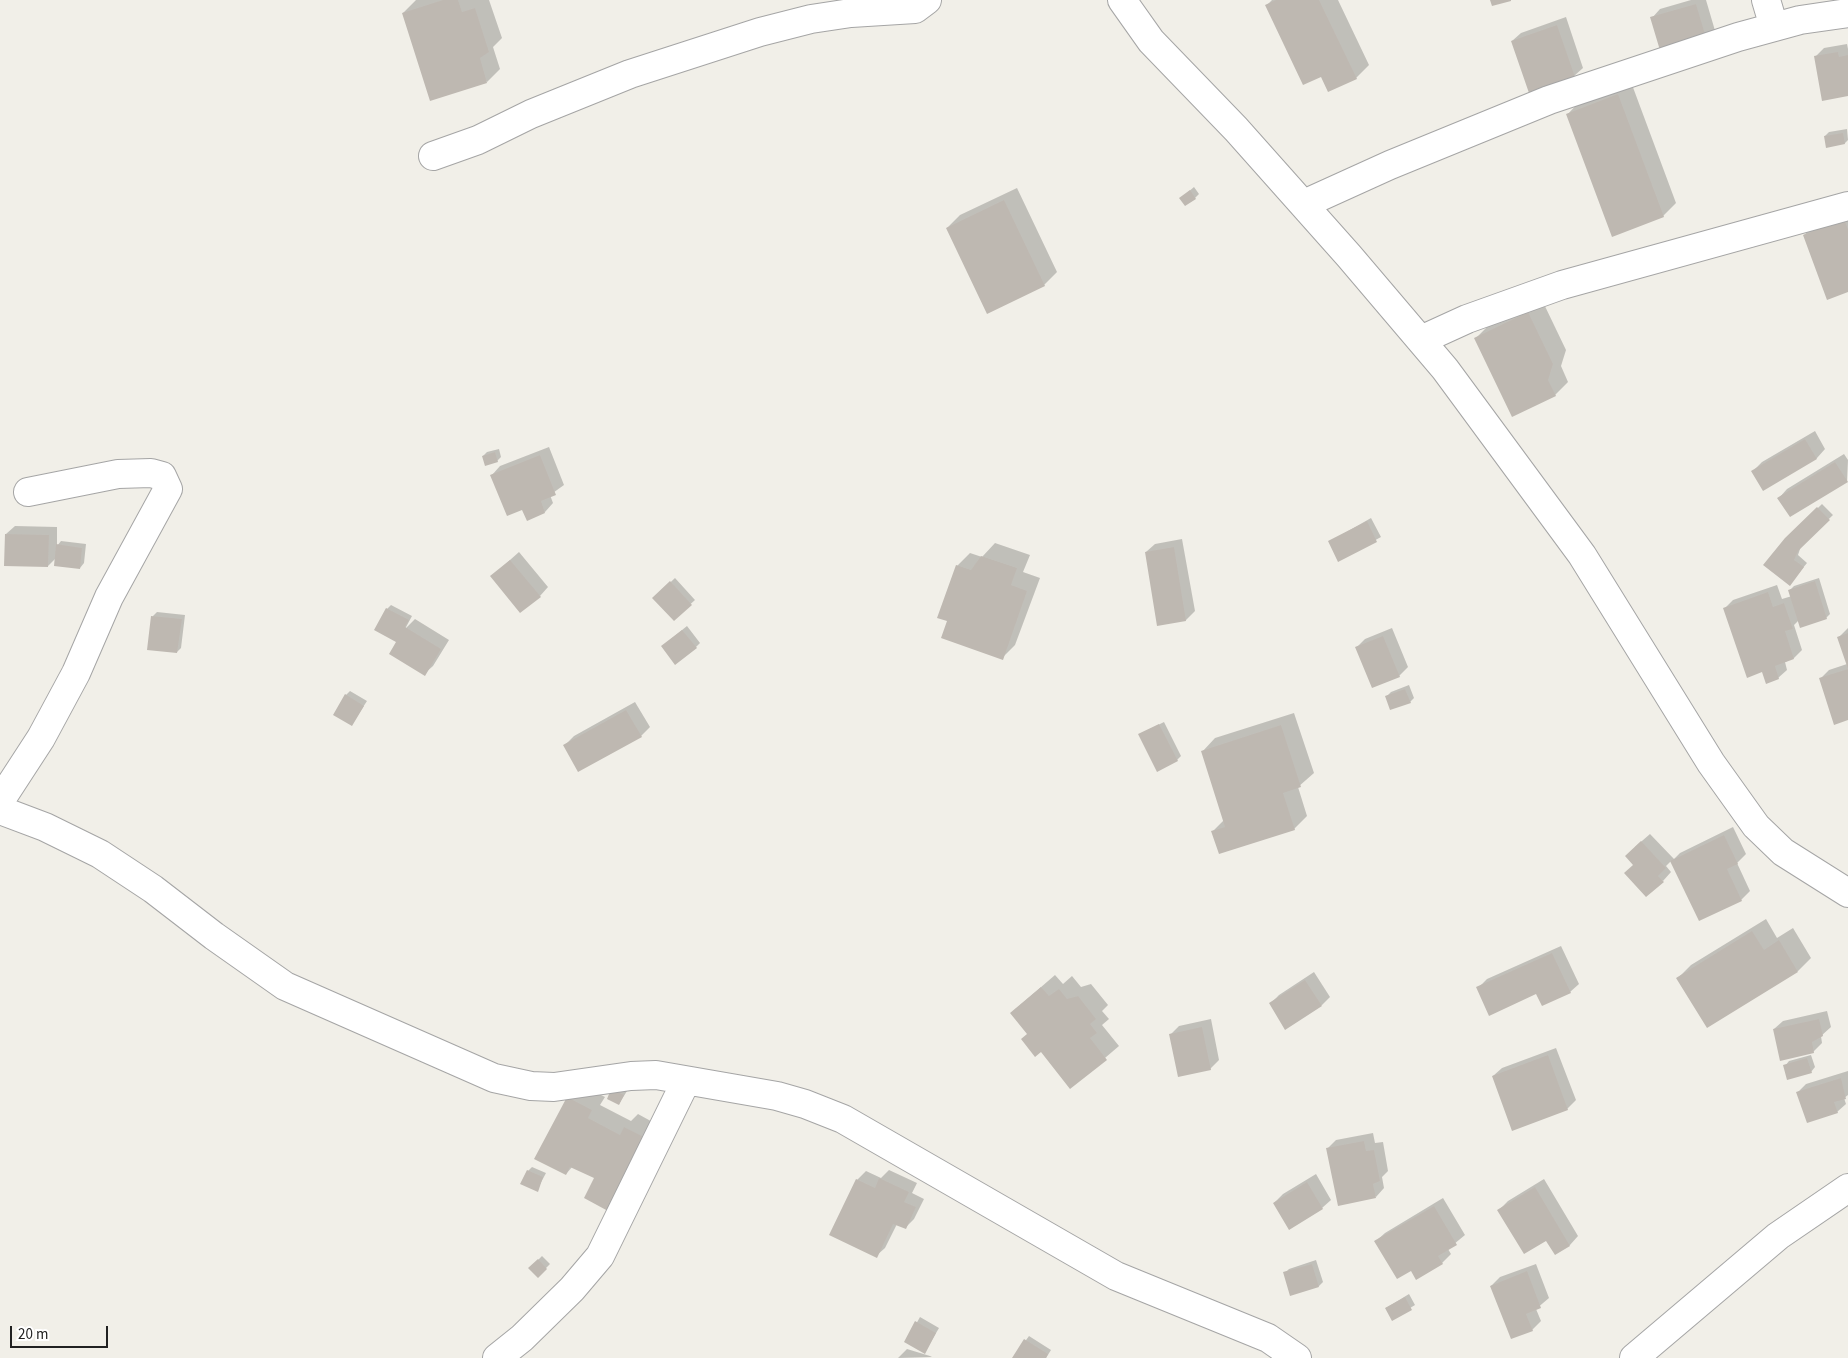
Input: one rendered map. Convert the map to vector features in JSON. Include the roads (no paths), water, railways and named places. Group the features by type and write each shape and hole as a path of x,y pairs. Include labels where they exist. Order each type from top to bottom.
{"street":[{"path":"433,156 478,140 531,114 630,74 751,34 811,20 851,14 914,9 927,0"},
{"path":"1122,0 1152,41 1304,204 1421,340 1512,458 1582,555 1711,763 1756,826 1783,852 1848,892"},
{"path":"1766,0 1774,27"},
{"path":"1304,204 1390,165 1550,100 1774,27 1800,20 1848,13"},
{"path":"1421,340 1474,316 1562,285 1848,206"},
{"path":"0,801 49,722 76,673 109,597 168,489 162,476 151,473 118,474 28,492"},
{"path":"0,810 45,828 100,854 285,986 494,1078 531,1086 554,1087 631,1076 656,1075 686,1082 777,1096 805,1104 843,1118 1116,1276 1268,1338 1297,1358"},
{"path":"497,1358 522,1338 572,1289 600,1256 686,1082"},
{"path":"1634,1358 1778,1236 1848,1188"}]}
